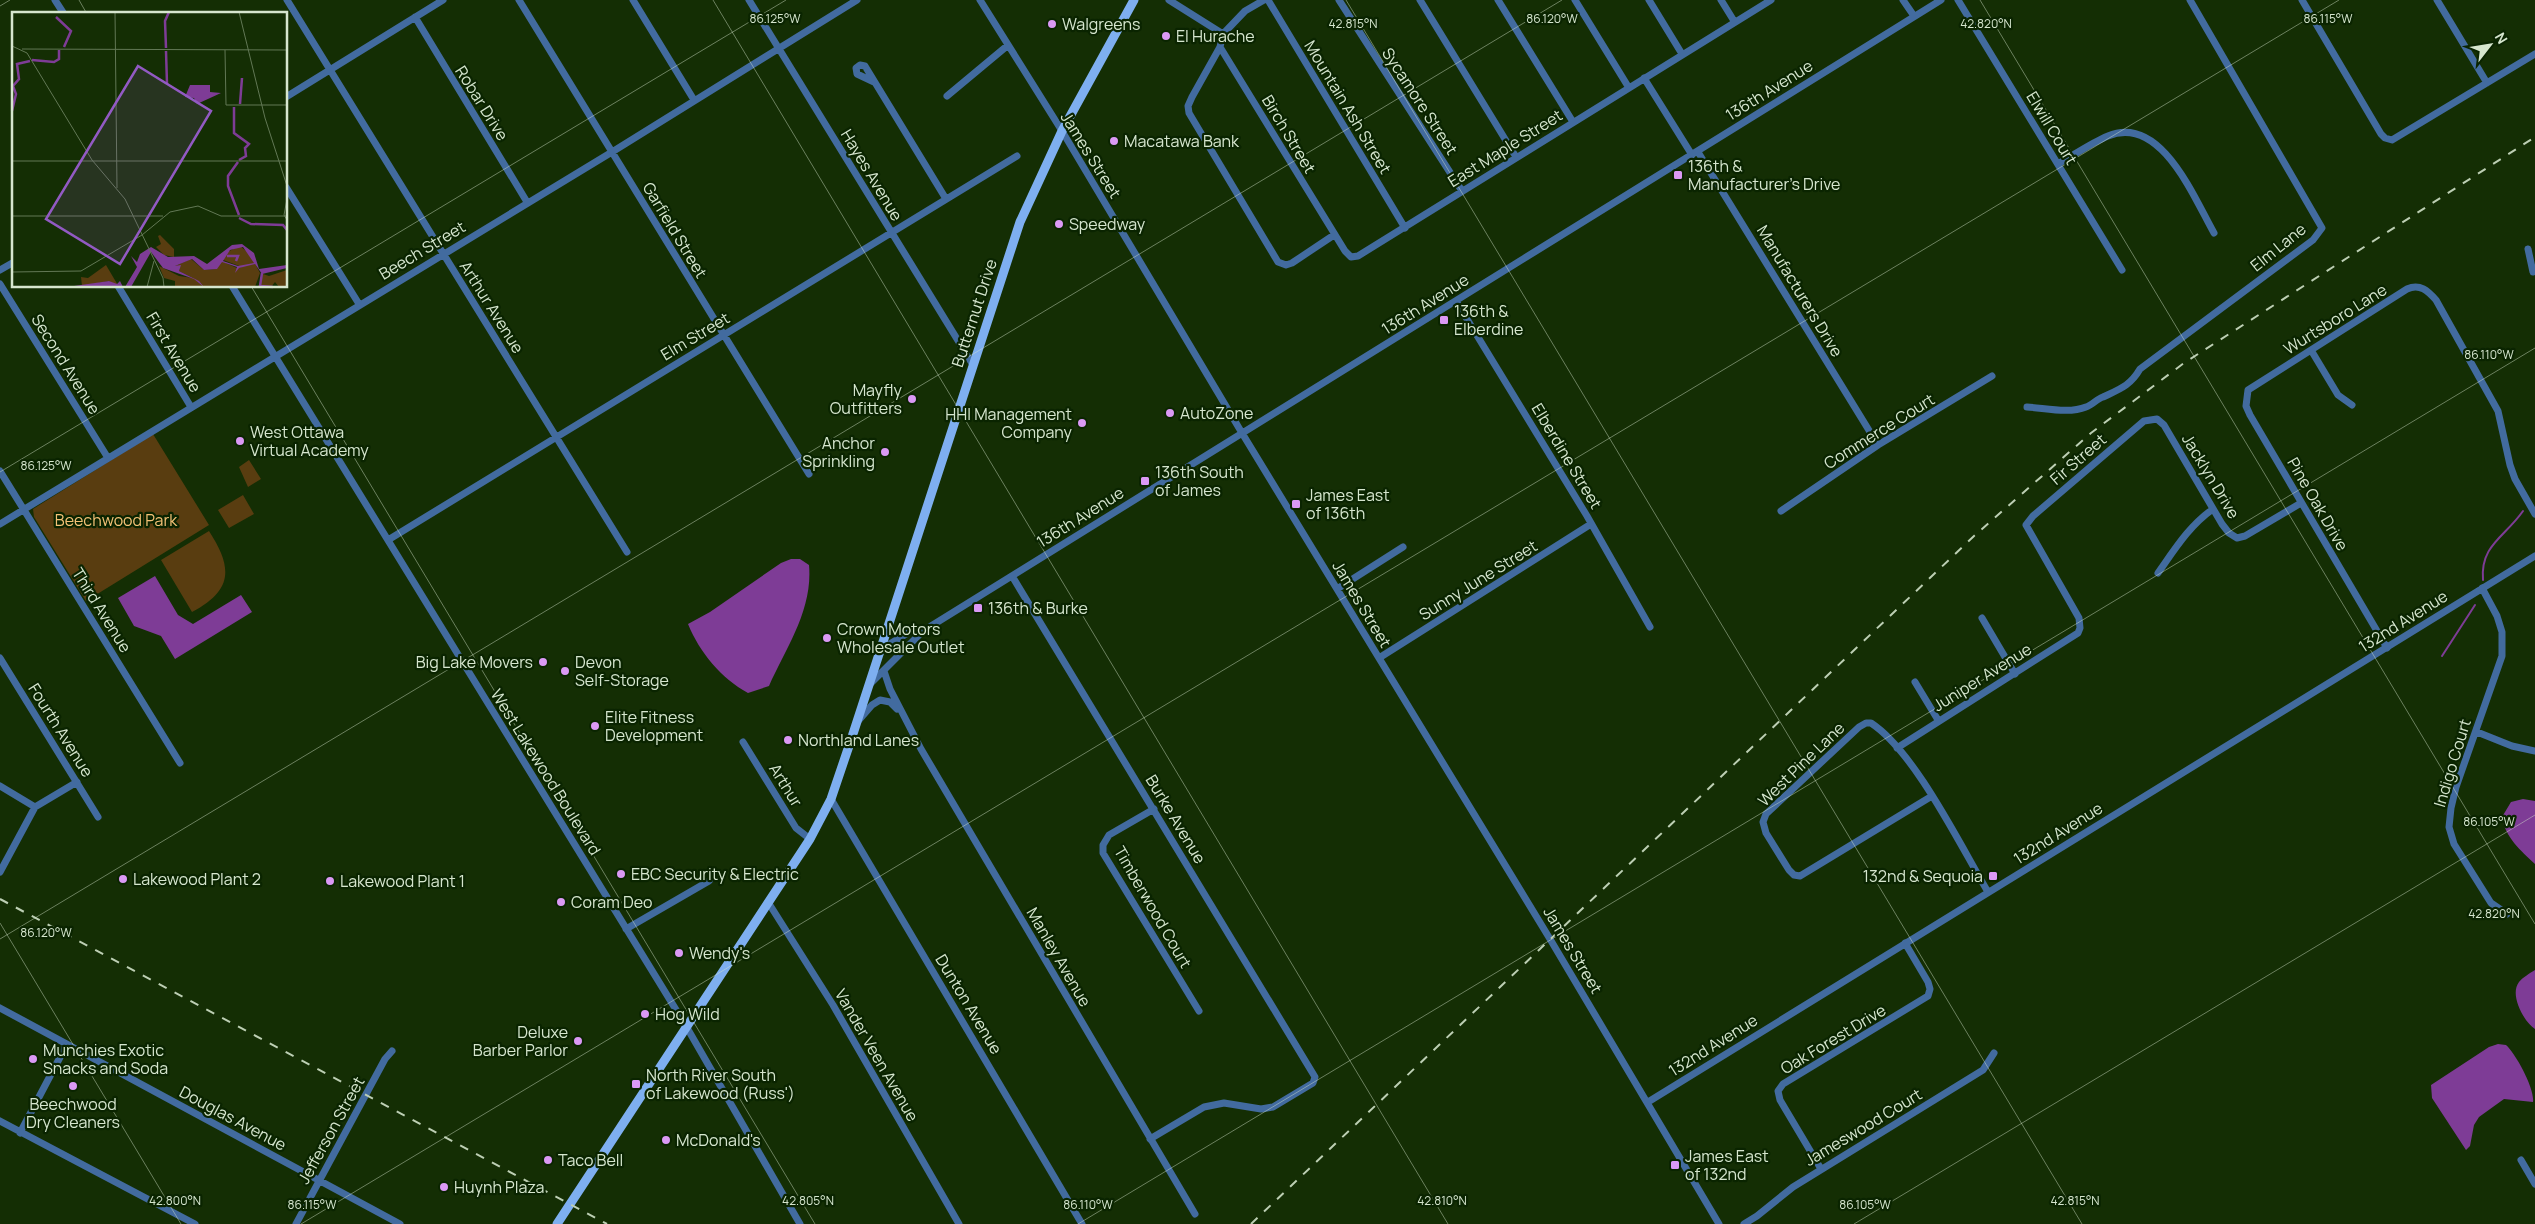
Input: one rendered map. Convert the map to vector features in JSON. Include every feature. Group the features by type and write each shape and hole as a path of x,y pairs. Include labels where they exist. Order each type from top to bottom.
{"main road":[{"name":"Butternut Drive","path":"557,1224 810,839 831,799 1020,222 1062,131 1134,0"}],"street":[{"path":"55,0 63,12"},
{"name":"Arthur Avenue","path":"287,0 626,552"},
{"path":"288,96 443,0"},
{"name":"Garfield Street","path":"519,0 809,474"},
{"path":"633,0 694,100"},
{"name":"Hayes Avenue","path":"749,0 972,365"},
{"name":"Beech Street","path":"0,524 359,304 612,152 857,0"},
{"name":"James Street","path":"980,0 1007,46 1062,131 1242,433 1648,1102 1719,1224"},
{"path":"1169,0 1223,34"},
{"path":"1264,0 1245,11 1223,34 1220,47 1188,106 1196,125 1278,262 1286,265 1334,235"},
{"name":"Mountain Ash Street","path":"1268,0 1405,228"},
{"name":"Sycamore Street","path":"1339,0 1462,191"},
{"path":"1420,0 1516,157"},
{"path":"1498,0 1573,122"},
{"path":"1575,0 1629,88"},
{"path":"1649,0 1682,54"},
{"path":"1721,0 1734,22"},
{"name":"East Maple Street","path":"1334,235 1351,257 1358,256 1771,0"},
{"path":"1903,0 1914,16"},
{"name":"136th Avenue","path":"869,685 923,631 1941,0"},
{"name":"Elwill Court","path":"1958,0 2122,270"},
{"name":"Elm Lane","path":"2027,407 2069,410 2086,407 2102,397 2124,389 2133,381 2140,369 2312,240 2322,228 2190,0"},
{"path":"2302,0 2381,134 2388,139 2394,140 2535,54"},
{"path":"2437,0 2487,83"},
{"name":"Robar Drive","path":"415,18 527,202"},
{"path":"947,96 1007,46"},
{"name":"Birch Street","path":"1220,47 1334,235"},
{"name":"Manufacturers Drive","path":"1644,78 1695,154 1878,446"},
{"path":"874,82 946,199"},
{"path":"2058,164 2108,136 2126,132 2147,137 2169,156 2214,232"},
{"name":"Elm Street","path":"388,540 1017,156"},
{"path":"288,190 359,304"},
{"path":"2528,249 2533,272"},
{"path":"0,270 12,263"},
{"name":"Second Avenue","path":"0,284 108,458"},
{"name":"Wurtsboro Lane","path":"2266,379 2407,288 2420,287 2430,293 2436,300 2488,391 2498,411 2515,480 2535,514"},
{"name":"First Avenue","path":"119,288 191,407"},
{"name":"West Lakewood Boulevard","path":"233,288 686,1026 800,1224"},
{"name":"Elberdine Street","path":"1456,301 1591,524 1650,628"},
{"path":"2311,350 2338,395 2352,405"},
{"name":"Commerce Court","path":"1781,511 1878,446 1992,376"},
{"name":"Pine Oak Drive","path":"2266,379 2248,390 2246,406 2387,648"},
{"name":"Jacklyn Drive","path":"2152,419 2164,425 2213,509 2229,533 2237,538 2245,536 2301,502"},
{"name":"Fir Street","path":"2080,628 2079,618 2026,525 2088,467 2144,421 2152,419"},
{"name":"Third Avenue","path":"0,471 180,763"},
{"path":"2158,573 2197,520 2213,509"},
{"name":"Sunny June Street","path":"1379,658 1591,524"},
{"path":"1337,589 1404,548"},
{"name":"132nd Avenue","path":"1648,1102 2535,556"},
{"name":"Burke Avenue","path":"1012,576 1312,1068 1315,1077 1313,1083 1273,1107 1261,1109 1224,1103 1204,1107 1150,1139"},
{"name":"Indigo Court","path":"2482,588 2502,632 2502,656 2477,732 2456,787 2449,827 2454,844 2491,903 2507,914"},
{"path":"1982,618 2015,674"},
{"name":"Juniper Avenue","path":"1897,748 1938,720 2072,638 2080,628"},
{"name":"136th Avenue","path":"880,650 911,631 923,631"},
{"name":"Fourth Avenue","path":"0,658 98,817"},
{"name":"Manley Avenue","path":"884,671 901,712 1195,1214"},
{"path":"1916,682 1938,720"},
{"name":"Manley Avenue","path":"857,722 872,705 880,700 890,702 901,712"},
{"name":"West Pine Lane","path":"1897,748 1871,722 1866,723 1766,814 1763,822 1765,828 1794,875 1808,872 1932,796"},
{"path":"2477,732 2512,746 2535,751"},
{"name":"Arthur","path":"742,742 796,828 810,839"},
{"path":"1897,748 1916,771 1932,796 1988,892"},
{"path":"0,872 35,807 77,782"},
{"path":"0,786 35,807"},
{"name":"Dunton Avenue","path":"831,799 1082,1224"},
{"name":"Timberwood Court","path":"1154,809 1110,835 1102,845 1104,853 1198,1011"},
{"path":"626,929 709,881"},
{"name":"Vander Veen Avenue","path":"768,902 833,1005 959,1224"},
{"name":"Oak Forest Drive","path":"1821,1169 1780,1100 1778,1091 1783,1084 1928,996 1930,989 1928,982 1905,943"},
{"name":"Douglas Avenue","path":"0,1008 400,1224"},
{"path":"20,1133 67,1044"},
{"name":"Jefferson Street","path":"296,1224 385,1059 392,1051"},
{"name":"Jameswood Court","path":"1744,1224 1793,1187 1983,1070 1994,1054"},
{"path":"0,1121 195,1224"},
{"path":"2521,1160 2535,1184"}],"green space":[{"name":"Beechwood Park","path":"153,434 209,525 86,601 34,517 33,509"},
{"path":"249,460 261,479 248,487 239,467"},
{"path":"243,495 254,514 229,528 218,510"},
{"path":"209,531 222,556 225,577 222,586 215,595 192,612 161,560"}],"shaded area":[{"path":"791,559 800,559 809,565 807,598 803,613 769,686 748,693 729,680 712,664 688,624 710,612 781,563"},
{"path":"155,576 178,615 193,624 241,595 252,612 175,659 161,636 134,626 118,598"},
{"path":"2523,799 2535,801 2535,864 2519,849 2510,837 2502,817 2511,802"},
{"path":"2535,970 2535,1029 2526,1021 2519,1008 2516,987 2524,977"},
{"path":"2498,1044 2506,1045 2519,1064 2531,1089 2533,1102 2504,1099 2479,1117 2474,1125 2470,1146 2466,1150 2432,1098 2431,1085 2489,1047"}],"waterway":[{"path":"2483,580 2485,558 2495,542 2523,511"},
{"path":"2442,656 2475,605"}],"railway":[{"path":"1251,1224 1974,536 2091,433 2184,363 2535,137"},
{"path":"0,899 607,1224"}],"place":[{"name":"Walgreens","path":"1052,24"},
{"name":"El Hurache","path":"1166,36"},
{"name":"Macatawa Bank","path":"1114,141"},
{"name":"136th & Manufacturer's Drive","path":"1678,175"},
{"name":"Speedway","path":"1059,224"},
{"name":"136th & Elberdine","path":"1444,320"},
{"name":"Mayfly Outfitters","path":"912,399"},
{"name":"AutoZone","path":"1170,413"},
{"name":"HHI Management Company","path":"1082,423"},
{"name":"West Ottawa Virtual Academy","path":"240,441"},
{"name":"Anchor Sprinkling","path":"885,452"},
{"name":"136th South of James","path":"1145,481"},
{"name":"James East of 136th","path":"1296,504"},
{"name":"136th & Burke","path":"978,608"},
{"name":"Crown Motors Wholesale Outlet","path":"827,638"},
{"name":"Big Lake Movers","path":"543,662"},
{"name":"Devon Self-Storage","path":"565,671"},
{"name":"Elite Fitness Development","path":"595,726"},
{"name":"Northland Lanes","path":"788,740"},
{"name":"EBC Security & Electric","path":"621,874"},
{"name":"132nd & Sequoia","path":"1993,876"},
{"name":"Lakewood Plant 2","path":"123,879"},
{"name":"Lakewood Plant 1","path":"330,881"},
{"name":"Coram Deo","path":"561,902"},
{"name":"Wendy's","path":"679,953"},
{"name":"Hog Wild","path":"645,1014"},
{"name":"Deluxe Barber Parlor","path":"578,1041"},
{"name":"Munchies Exotic Snacks and Soda","path":"33,1059"},
{"name":"North River South of Lakewood (Russ')","path":"636,1084"},
{"name":"Beechwood Dry Cleaners","path":"73,1086"},
{"name":"McDonald's","path":"666,1140"},
{"name":"Taco Bell","path":"548,1160"},
{"name":"James East of 132nd","path":"1675,1165"},
{"name":"Huynh Plaza","path":"444,1187"}]}
